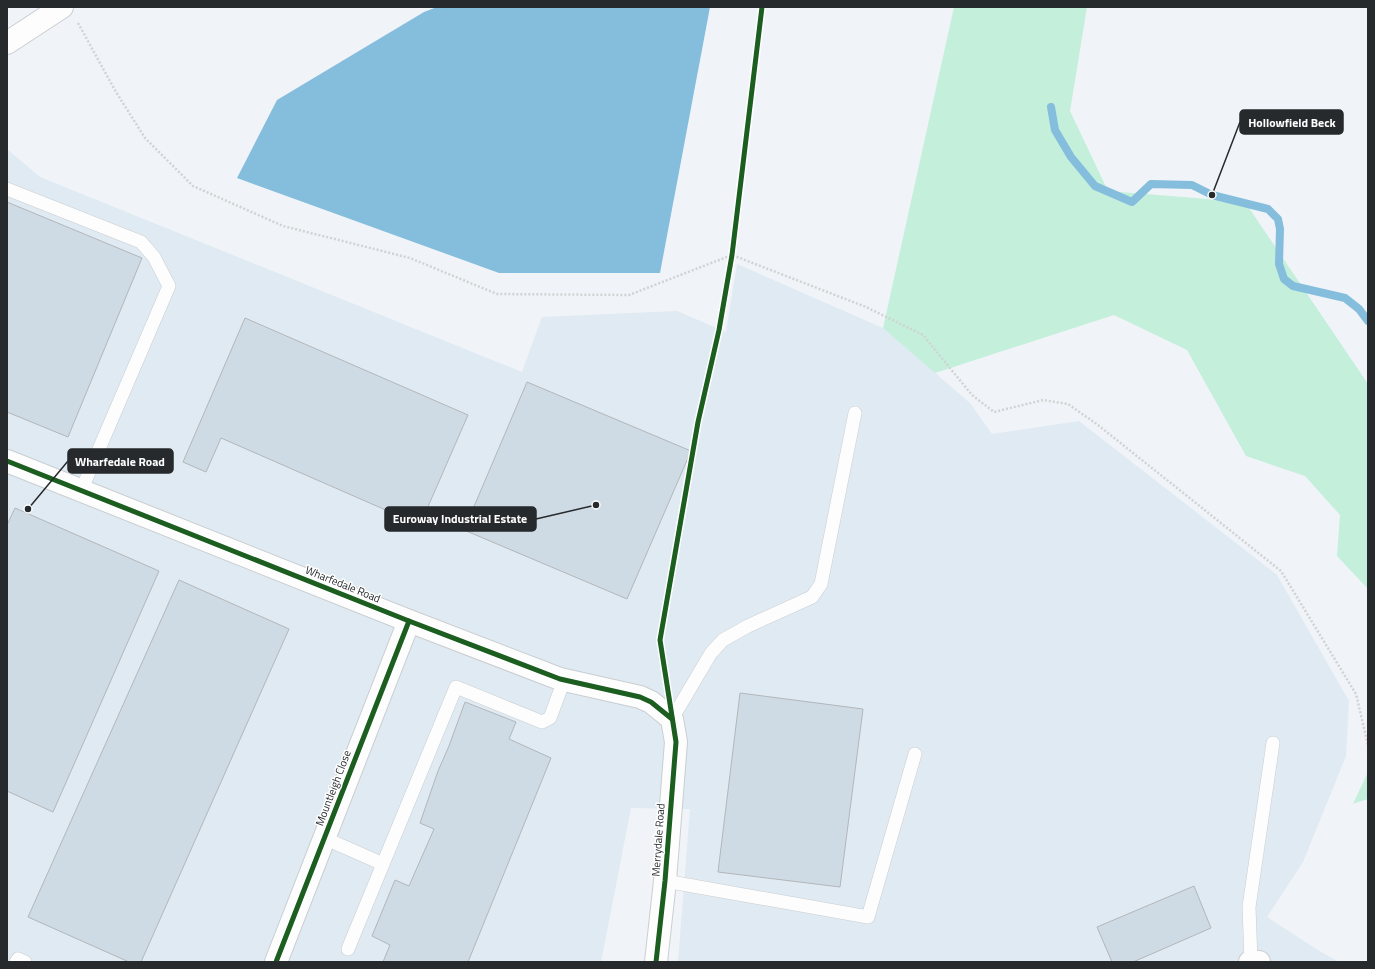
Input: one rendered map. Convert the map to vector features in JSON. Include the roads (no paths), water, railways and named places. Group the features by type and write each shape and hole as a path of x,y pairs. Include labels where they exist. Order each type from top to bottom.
{"street":[{"path":"7,44 69,14"},
{"name":"Wharfedale Road","path":"7,461 409,621 564,680 640,697 651,702 672,719"},
{"name":"Mountleigh Close","path":"276,962 409,621"},
{"name":"Merrydale Road","path":"656,962 665,881 676,742 672,719"}],"lane":[{"path":"7,189 142,242 154,257 168,286 81,491"},
{"path":"672,719 711,653 723,640 748,626 812,597 821,584 855,413"},
{"path":"348,949 456,687 542,722 550,718 564,680"},
{"path":"1253,962 1249,906 1273,743"},
{"path":"665,881 868,917 915,754"},
{"path":"324,838 383,864"},
{"path":"16,962 18,959 25,962"}],"water":[{"path":"437,7 710,7 660,273 499,273 237,178 277,100 424,12"}],"waterway":[{"path":"1051,107 1055,130 1071,157 1095,186 1132,202 1151,184 1192,185 1212,195 1268,209 1278,219 1280,229 1279,264 1284,279 1293,286 1345,298 1359,309 1368,321"}],"place":[{"name":"Hollowfield Beck","path":"1212,195"},
{"name":"Euroway Industrial Estate","path":"596,505"},
{"name":"Wharfedale Road","path":"28,509"}]}
